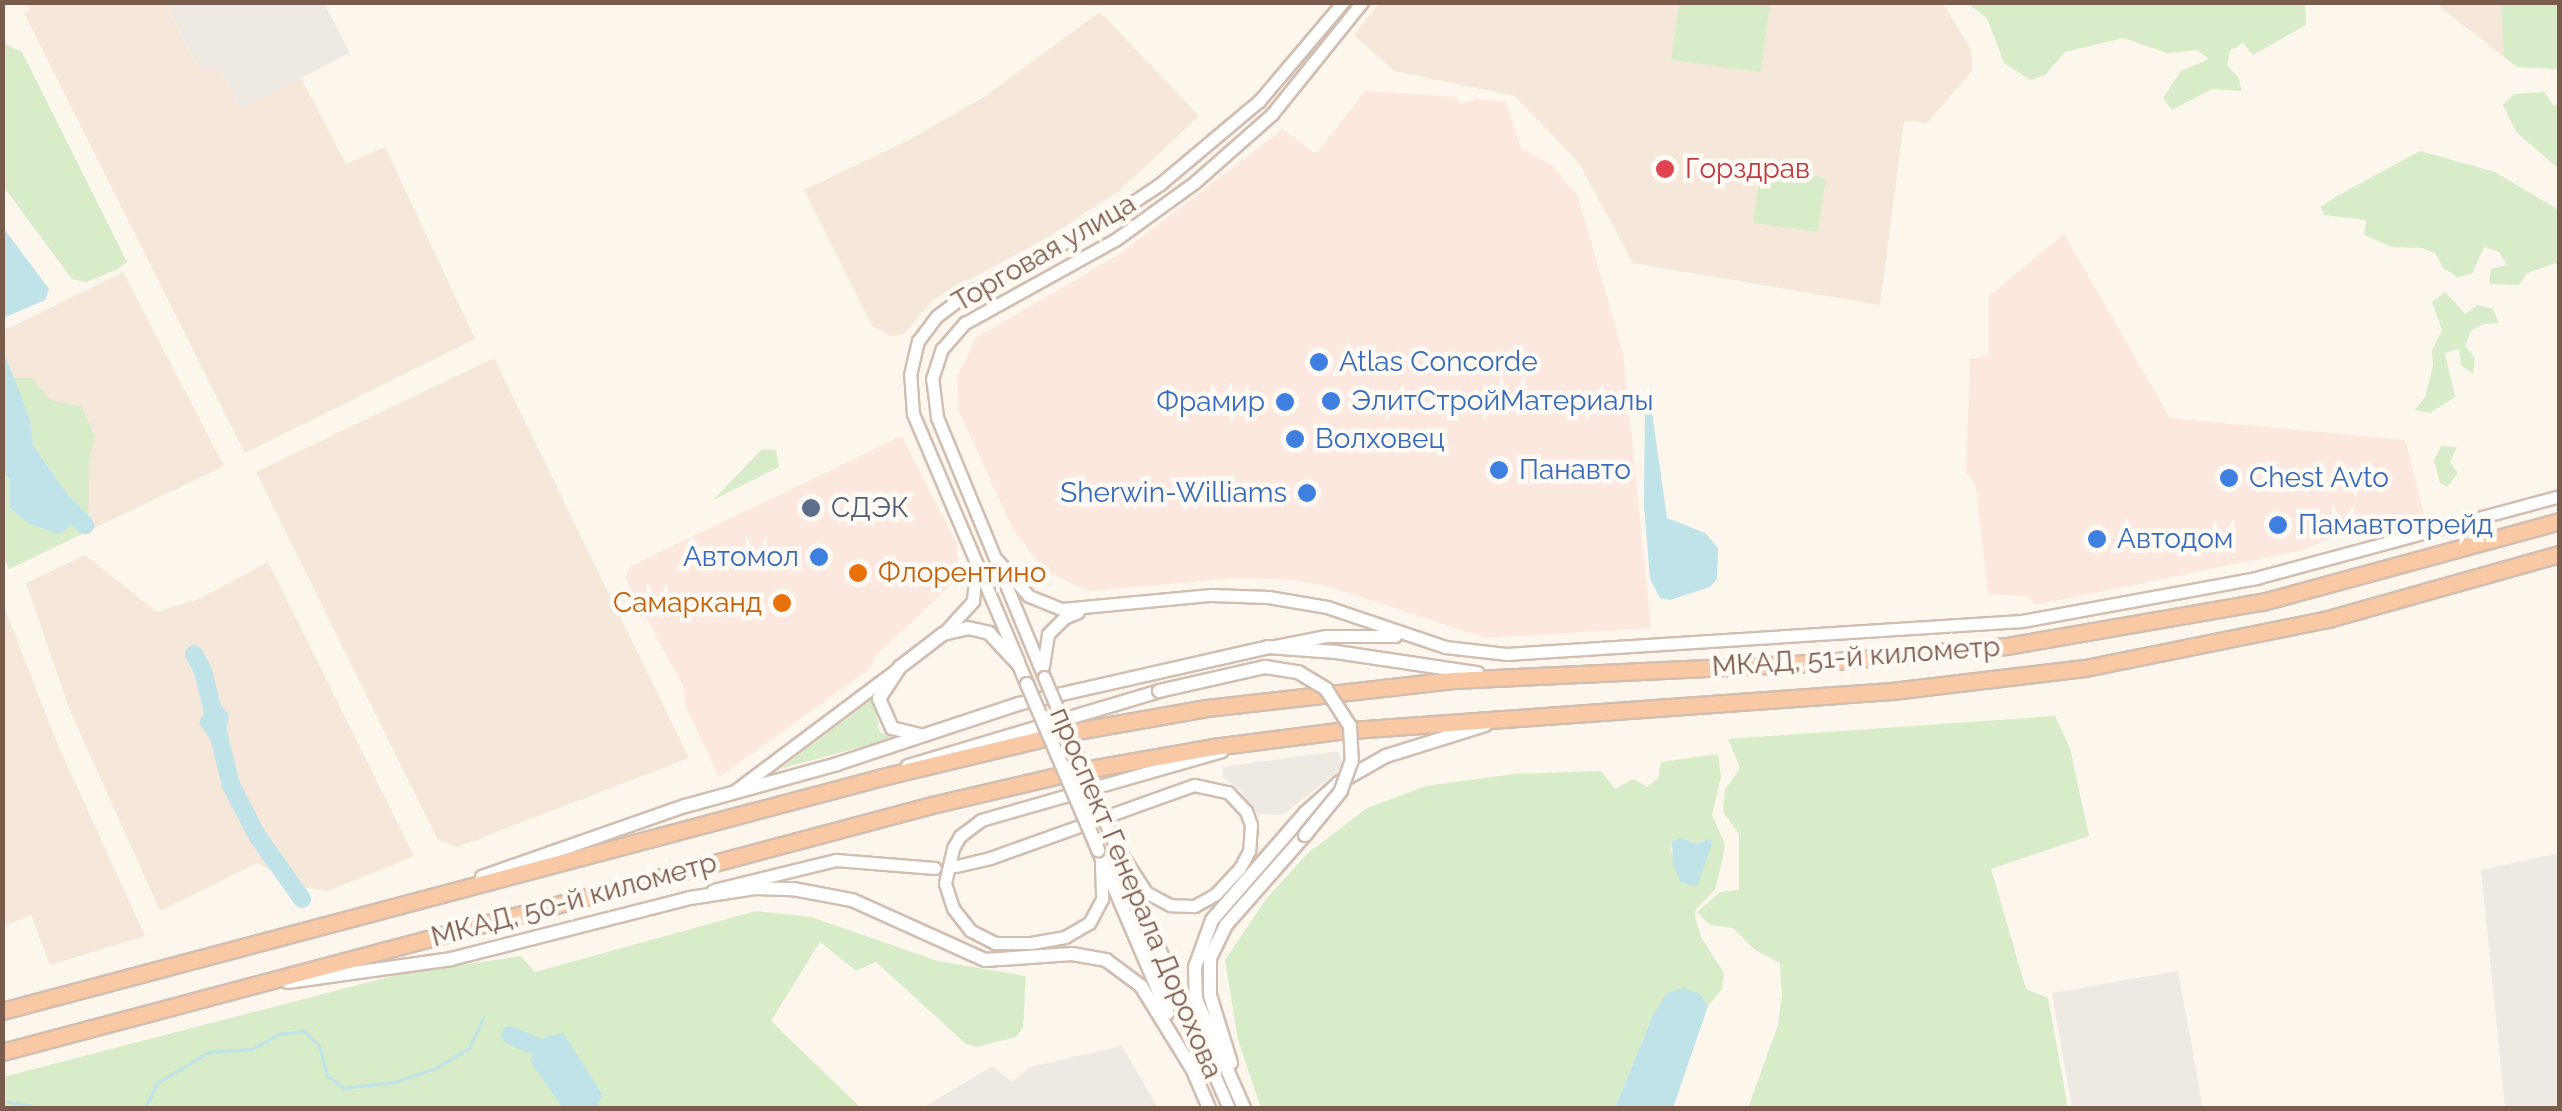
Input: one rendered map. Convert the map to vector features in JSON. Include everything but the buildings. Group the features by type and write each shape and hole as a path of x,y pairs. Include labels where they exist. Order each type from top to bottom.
{"highway":[{"name":"МКАД, 51-й километр","path":"1140,719 1314,694 1519,677 1888,658 2043,640 2318,590 2560,520"},
{"name":"МКАД, 51-й километр","path":"1147,758 1253,742 1519,716 1892,692 2085,668 2328,619 2560,554"},
{"name":"МКАД, 50-й километр","path":"2,1011 882,777 1140,719"},
{"name":"МКАД, 50-й километр","path":"2,1052 936,804 1147,758"}],"main road":[{"path":"932,733 900,733 885,719 879,699 900,667 943,634 968,628 989,633 1019,665"},
{"path":"405,904 732,792 1104,682 1268,647 1519,677"},
{"name":"Торговая улица","path":"1019,665 1027,684"},
{"path":"882,777 932,756 1159,691 1265,667 1298,672 1326,689 1346,716 1352,760 1341,791 1226,925 1210,958 1210,996 1244,1108"},
{"name":"проспект Генерала Дорохова","path":"1027,684 1209,1108"},
{"path":"1244,1108 1196,999 1195,967 1212,920 1305,813 1340,782 1386,756 1519,716"},
{"path":"241,988 451,959 690,898 756,888 822,892 852,900 985,960 1072,954 1106,960 1141,986 1191,1067"}],"street":[{"name":"Торговая улица","path":"1019,665 913,414 910,375 918,341 950,305 1100,224 1182,166 1279,80 1343,2"},
{"name":"Торговая улица","path":"1044,677 934,407 932,378 942,349 965,323 1115,240 1195,182 1272,114 1362,2"},
{"path":"996,559 1029,596 1062,609 1210,596 1298,600 1469,653 1506,654 2022,621 2256,578 2560,496"},
{"path":"943,634 973,602 978,575 972,550"},
{"path":"1044,677 1042,661 1048,634 1064,618 1082,610"},
{"path":"1268,647 1360,634 1424,641"},
{"path":"732,792 900,667"},
{"name":"проспект Генерала Дорохова","path":"1044,677 1229,1108"},
{"path":"1098,850 1102,898 1089,923 1065,938 994,943 970,930 948,894 945,874 953,848 960,836 981,820 1253,742"},
{"path":"956,866 990,858 1194,785 1228,792 1246,811 1251,825 1249,851 1240,868 1216,894 1194,906 1170,905 1146,892 1114,843"},
{"path":"690,898 772,872 836,860 935,868"}],"shaded area":[{"path":"25,3 165,3 198,67 220,69 241,109 301,78 346,164 385,147 475,339 245,453 24,13 30,10"},
{"path":"165,3 324,3 350,53 241,109 220,69 198,67"},
{"path":"1379,3 1943,3 1972,52 1972,71 1927,123 1904,121 1880,305 1633,263 1579,163 1515,96 1394,71 1354,35"},
{"path":"2435,3 2559,3 2559,69 2517,67"},
{"path":"1100,12 1199,116 1120,190 1050,236 934,299 904,334 891,336 872,326 804,190 907,141 984,97"},
{"path":"1365,91 1456,97 1461,104 1476,99 1506,102 1521,148 1554,167 1578,197 1623,353 1651,628 1486,638 1324,585 1284,579 1238,578 1088,591 1045,571 1013,529 959,412 957,377 976,338 1118,255 1283,129 1316,154"},
{"path":"2064,234 2170,418 2405,440 2425,518 2346,538 2343,533 2303,550 2036,605 2028,596 1988,594 1976,487 1966,471 1970,359 1989,355 1989,296"},
{"path":"123,272 224,466 9,569 3,556 3,331"},
{"path":"494,358 689,758 457,847 438,840 256,472"},
{"path":"902,436 956,542 959,567 953,583 875,656 871,668 719,777 686,707 683,686 626,578 629,567"},
{"path":"85,555 157,612 201,598 268,562 414,856 328,891 302,887 257,863 160,911 69,708 26,583"},
{"path":"3,604 58,745 145,936 50,965 31,915 3,927"},
{"path":"1338,751 1344,766 1283,815 1255,814 1242,792 1223,777 1223,767"},
{"path":"2559,853 2559,1108 2505,1108 2481,870"},
{"path":"2178,971 2203,1108 2072,1108 2052,993"},
{"path":"1122,1046 1158,1108 922,1108 993,1066 1012,1082 1030,1067"}],"green space":[{"path":"1679,3 1770,3 1761,72 1671,60"},
{"path":"1967,3 2305,3 2306,25 2253,55 2243,43 2230,51 2227,66 2238,77 2242,91 2212,89 2172,110 2163,98 2181,71 2209,59 2197,50 2167,53 2123,38 2065,52 2045,75 2030,80 2004,63 1987,18"},
{"path":"2501,3 2559,3 2559,69 2517,67 2504,57"},
{"path":"2,42 22,52 127,262 116,270 86,282 72,279 3,186"},
{"path":"2544,92 2553,105 2559,105 2559,169 2516,132 2503,105 2514,94"},
{"path":"2420,151 2495,172 2559,210 2559,266 2556,263 2527,273 2519,285 2489,284 2491,269 2507,265 2499,252 2484,247 2472,274 2457,277 2443,268 2436,254 2423,248 2392,247 2364,235 2366,220 2324,215 2321,207 2335,197"},
{"path":"1761,168 1826,178 1818,232 1753,223"},
{"path":"2445,292 2465,314 2478,305 2493,309 2499,323 2483,324 2471,331 2465,346 2475,358 2473,374 2461,365 2459,349 2445,353 2455,397 2430,413 2415,410 2425,397 2433,366 2432,350 2442,330 2432,302"},
{"path":"11,378 32,378 51,400 82,407 95,436 89,462 88,531 9,569 3,556 2,472 10,480 10,508 30,524 67,494 33,444 30,420"},
{"path":"2441,446 2457,447 2450,462 2458,473 2447,487 2440,483 2434,460"},
{"path":"762,449 776,450 779,467 713,500"},
{"path":"874,698 880,732 893,738 780,769"},
{"path":"2055,716 2070,748 2089,836 1991,869 2026,989 2048,998 2068,1108 1748,1108 1778,1025 1782,995 1780,963 1754,949 1733,928 1710,925 1697,912 1720,892 1739,890 1739,834 1723,812 1725,790 1740,768 1728,739"},
{"path":"1718,754 1721,777 1712,815 1725,844 1715,890 1696,909 1695,916 1701,937 1724,973 1722,989 1708,1006 1701,994 1653,1015 1615,1108 1261,1108 1238,1040 1225,960 1266,899 1308,853 1367,808 1426,786 1513,774 1601,771 1615,789 1633,779 1647,787 1658,778 1661,762","holes":["1681,837 1695,844 1705,840 1685,886 1670,848"]},
{"path":"756,911 811,917 938,961 1026,976 1023,1028 1016,1037 976,1047 966,1044 876,962 856,971 820,942 771,1021 861,1108 3,1108 3,1077 400,974 521,956 535,972"}],"water":[{"path":"2,226 49,289 45,300 3,318"},
{"path":"2,358 7,360 30,420 33,445 67,494 73,514 69,528 58,534 30,524 10,508 10,480 3,472"},
{"path":"1645,398 1651,406 1667,518 1705,533 1718,548 1717,579 1710,587 1670,600 1660,598 1650,579 1644,505"},
{"path":"220,704 229,715 223,746 212,742 199,723 205,711"},
{"path":"1681,837 1695,844 1710,839 1712,844 1697,886 1681,883 1673,864 1672,842"},
{"path":"1684,988 1701,994 1708,1006 1673,1108 1615,1108 1653,1015 1667,993"},
{"path":"563,1033 602,1094 597,1108 562,1107 530,1061 543,1038"}],"waterway":[{"path":"57,497 85,525"},
{"path":"194,654 203,671 231,785 258,837 302,899"},
{"path":"145,1108 157,1083 209,1052 252,1049 279,1034 304,1031 319,1045 328,1076 344,1088 395,1082 436,1068 469,1048 483,1018"},
{"path":"510,1035 549,1052 557,1060"},
{"path":"2,1101 49,1108"}],"place":[{"name":"Горздрав","path":"1665,169"},
{"name":"Atlas Concorde","path":"1319,362"},
{"name":"ЭлитСтройМатериалы","path":"1331,401"},
{"name":"Фрамир","path":"1285,402"},
{"name":"Волховец","path":"1295,439"},
{"name":"Панавто","path":"1499,470"},
{"name":"Chest Avto","path":"2229,478"},
{"name":"Sherwin-Williams","path":"1307,493"},
{"name":"СДЭК","path":"811,508"},
{"name":"Памавтотрейд","path":"2278,525"},
{"name":"Автодом","path":"2097,539"},
{"name":"Автомол","path":"819,557"},
{"name":"Флорентино","path":"858,573"},
{"name":"Самарканд","path":"782,603"}]}
